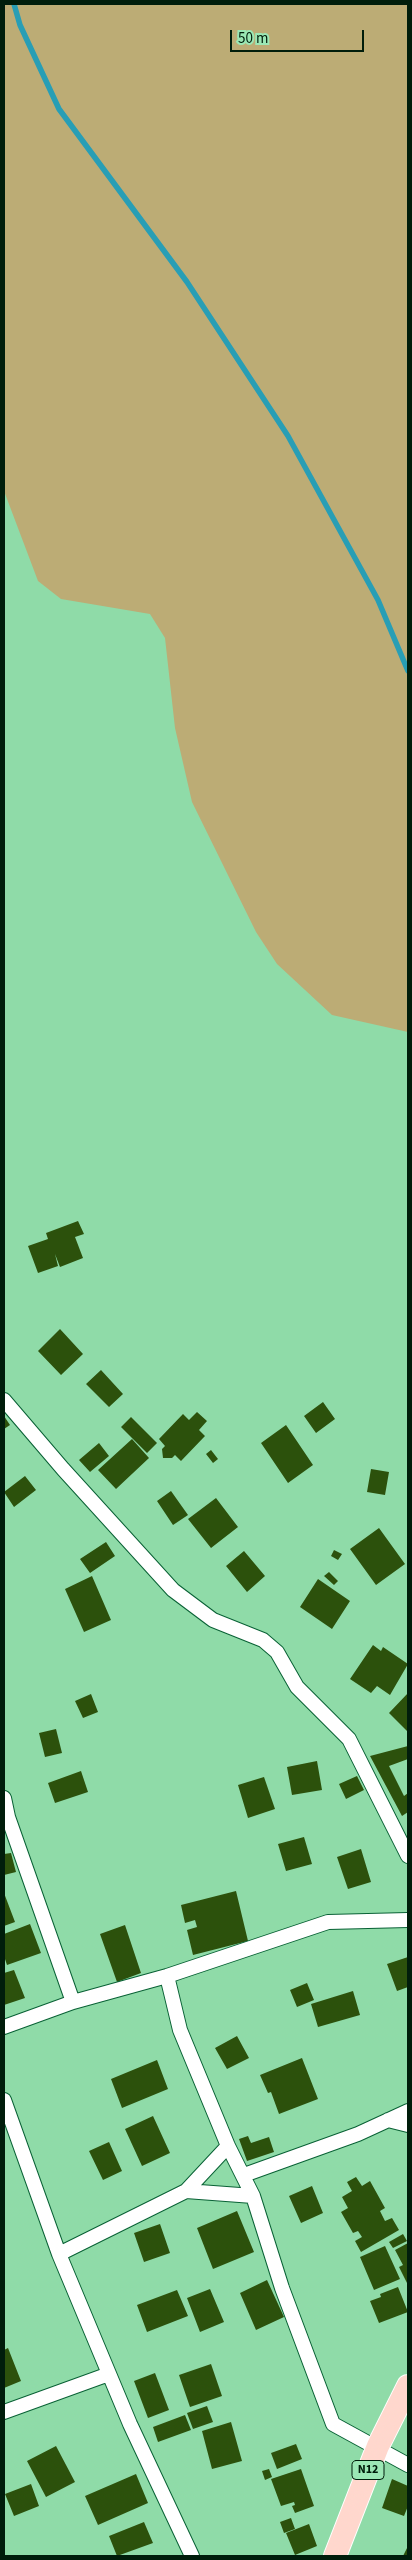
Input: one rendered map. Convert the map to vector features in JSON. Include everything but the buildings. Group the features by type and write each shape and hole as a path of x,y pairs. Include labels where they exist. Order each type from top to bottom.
{"main road":[{"name":"N12","path":"335,2556 378,2446 408,2386"}],"street":[{"path":"4,1400 63,1470 173,1590 213,1620 263,1640 277,1652 297,1687 349,1739 408,1856"},
{"path":"4,1798 8,1817 73,2002"},
{"path":"4,2027 73,2002 167,1976 328,1922 408,1920"},
{"path":"167,1976 180,2030 228,2146 254,2196 282,2288 333,2424 378,2446 408,2465"},
{"path":"4,2100 59,2254 109,2374 192,2556"},
{"path":"244,2175 358,2134 408,2111"},
{"path":"388,2120 408,2125"},
{"path":"59,2254 186,2191 228,2146"},
{"path":"186,2191 254,2196"},
{"path":"4,2412 109,2374"}],"shaded area":[{"path":"4,4 408,4 408,1032 332,1015 277,964 256,932 192,802 175,728 165,638 150,614 61,599 38,581 4,491"}],"waterway":[{"path":"14,4 20,25 59,109 187,282 288,436 378,600 408,671"}]}
